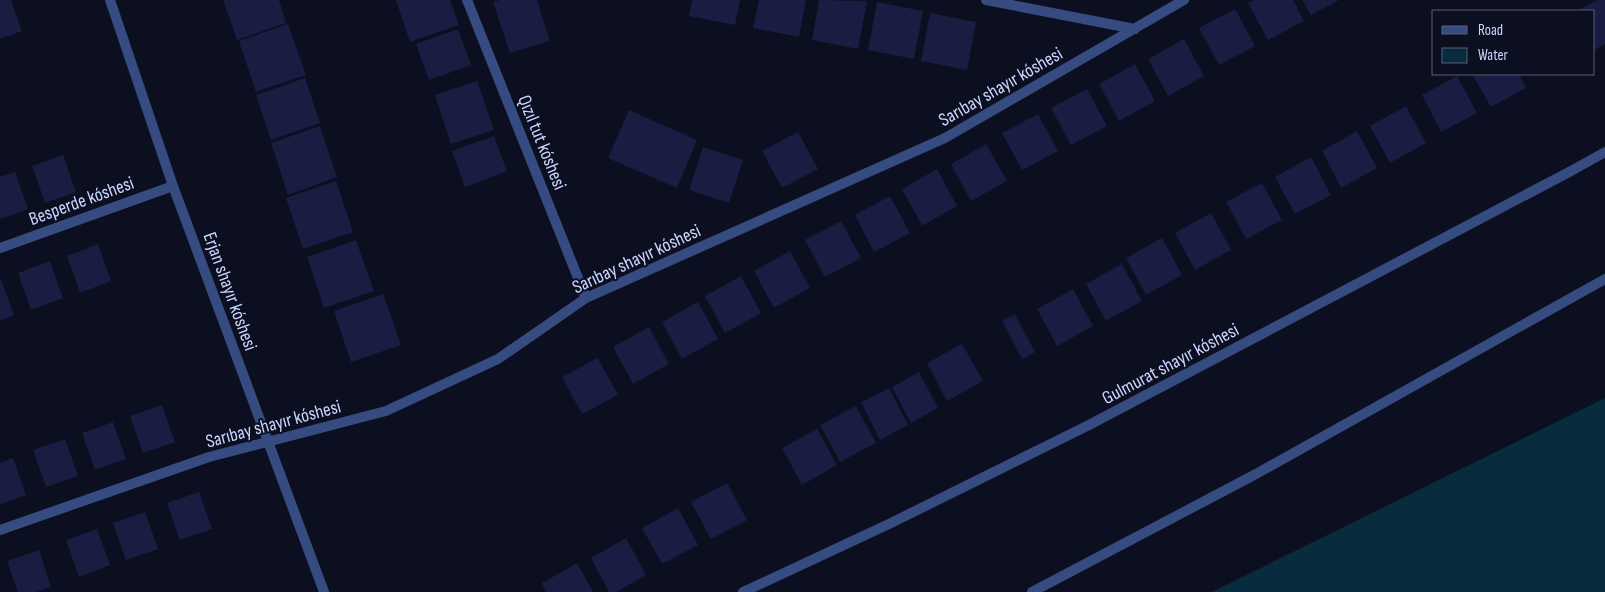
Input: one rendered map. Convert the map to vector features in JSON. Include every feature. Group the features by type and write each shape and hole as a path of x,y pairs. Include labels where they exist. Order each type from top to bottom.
{"street":[{"name":"Erjan shayır kóshesi","path":"110,0 173,186 324,592"},
{"name":"Qızıl tut kóshesi","path":"467,0 586,298"},
{"path":"986,0 1135,29"},
{"name":"Sarıbay shayır kóshesi","path":"0,530 209,457 386,411 498,358 586,298 945,138 1184,0"},
{"name":"Gulmurat shayır kóshesi","path":"743,592 889,524 1089,426 1571,172 1605,152"},
{"name":"Besperde kóshesi","path":"0,248 173,186"},
{"path":"1032,592 1264,470 1605,279"}],"water":[{"path":"1605,398 1605,592 1212,592"}],"building":[{"path":"0,0 11,0 22,31 0,39"},
{"path":"223,0 279,0 286,23 237,40"},
{"path":"396,0 450,0 459,25 410,42"},
{"path":"500,0 537,0 550,41 510,53 493,2"},
{"path":"692,0 740,0 735,25 689,16"},
{"path":"759,0 806,0 799,37 753,28"},
{"path":"819,0 867,1 858,49 812,40"},
{"path":"1254,0 1293,0 1304,21 1268,40 1248,3"},
{"path":"1302,0 1339,0 1311,15"},
{"path":"1597,0 1605,0 1605,44 1595,49 1595,10 1579,10"},
{"path":"877,2 923,11 914,59 868,50"},
{"path":"1235,9 1255,46 1219,65 1199,28"},
{"path":"930,13 976,22 967,70 921,61"},
{"path":"288,24 306,75 256,92 239,41"},
{"path":"458,29 471,65 429,80 416,44"},
{"path":"1184,39 1204,76 1168,96 1148,59"},
{"path":"1135,64 1155,101 1119,121 1099,84"},
{"path":"1473,75 1520,75 1526,88 1491,107"},
{"path":"1457,76 1477,113 1441,132 1422,95"},
{"path":"305,78 320,123 271,140 256,95"},
{"path":"477,81 494,130 451,144 435,95"},
{"path":"1087,89 1107,126 1071,145 1051,108"},
{"path":"1406,106 1426,143 1390,163 1370,126"},
{"path":"629,110 697,140 677,188 608,158"},
{"path":"1038,114 1058,151 1022,170 1002,133"},
{"path":"320,126 337,177 288,195 271,143"},
{"path":"1357,131 1377,168 1341,188 1322,151"},
{"path":"798,132 818,169 782,188 762,151"},
{"path":"494,136 507,171 465,187 452,151"},
{"path":"986,144 1007,181 971,201 951,164"},
{"path":"703,147 743,160 729,203 689,190"},
{"path":"63,155 76,192 45,203 32,166"},
{"path":"1311,157 1331,195 1295,214 1275,177"},
{"path":"937,169 957,206 922,226 902,189"},
{"path":"15,172 28,209 0,219 0,177"},
{"path":"336,181 353,232 303,249 286,198"},
{"path":"1262,183 1282,220 1246,239 1226,202"},
{"path":"890,196 910,233 874,252 855,215"},
{"path":"1211,213 1231,250 1195,270 1175,233"},
{"path":"841,221 861,258 825,277 805,240"},
{"path":"1162,238 1182,275 1146,295 1126,258"},
{"path":"356,240 374,291 324,308 307,257"},
{"path":"98,244 111,281 80,293 67,256"},
{"path":"790,251 810,288 774,308 754,271"},
{"path":"50,261 63,298 31,310 18,273"},
{"path":"1122,264 1142,301 1106,321 1086,284"},
{"path":"741,276 761,313 725,333 705,296"},
{"path":"0,277 14,315 0,321"},
{"path":"1073,289 1093,326 1057,346 1037,309"},
{"path":"383,294 401,345 351,362 334,311"},
{"path":"698,302 718,339 682,359 662,322"},
{"path":"1015,314 1035,352 1022,359 1002,321"},
{"path":"649,327 669,364 633,384 613,347"},
{"path":"962,344 983,381 947,401 927,363"},
{"path":"598,358 618,395 582,414 562,377"},
{"path":"919,372 938,408 911,423 892,387"},
{"path":"889,388 908,425 880,440 861,402"},
{"path":"162,405 175,442 143,453 130,416"},
{"path":"856,406 876,443 840,462 820,425"},
{"path":"113,422 126,459 95,470 82,433"},
{"path":"817,429 837,465 802,485 782,448"},
{"path":"65,439 78,476 46,487 33,450"},
{"path":"13,458 26,495 0,504 0,463"},
{"path":"727,483 747,520 711,539 691,502"},
{"path":"199,492 212,529 180,540 167,503"},
{"path":"678,508 698,545 662,564 642,528"},
{"path":"145,512 158,549 126,560 113,523"},
{"path":"97,529 110,565 79,577 66,540"},
{"path":"626,538 646,575 616,592 609,592 591,558"},
{"path":"39,550 51,587 36,592 18,592 7,561"},
{"path":"577,563 593,592 546,592 542,583"}]}
